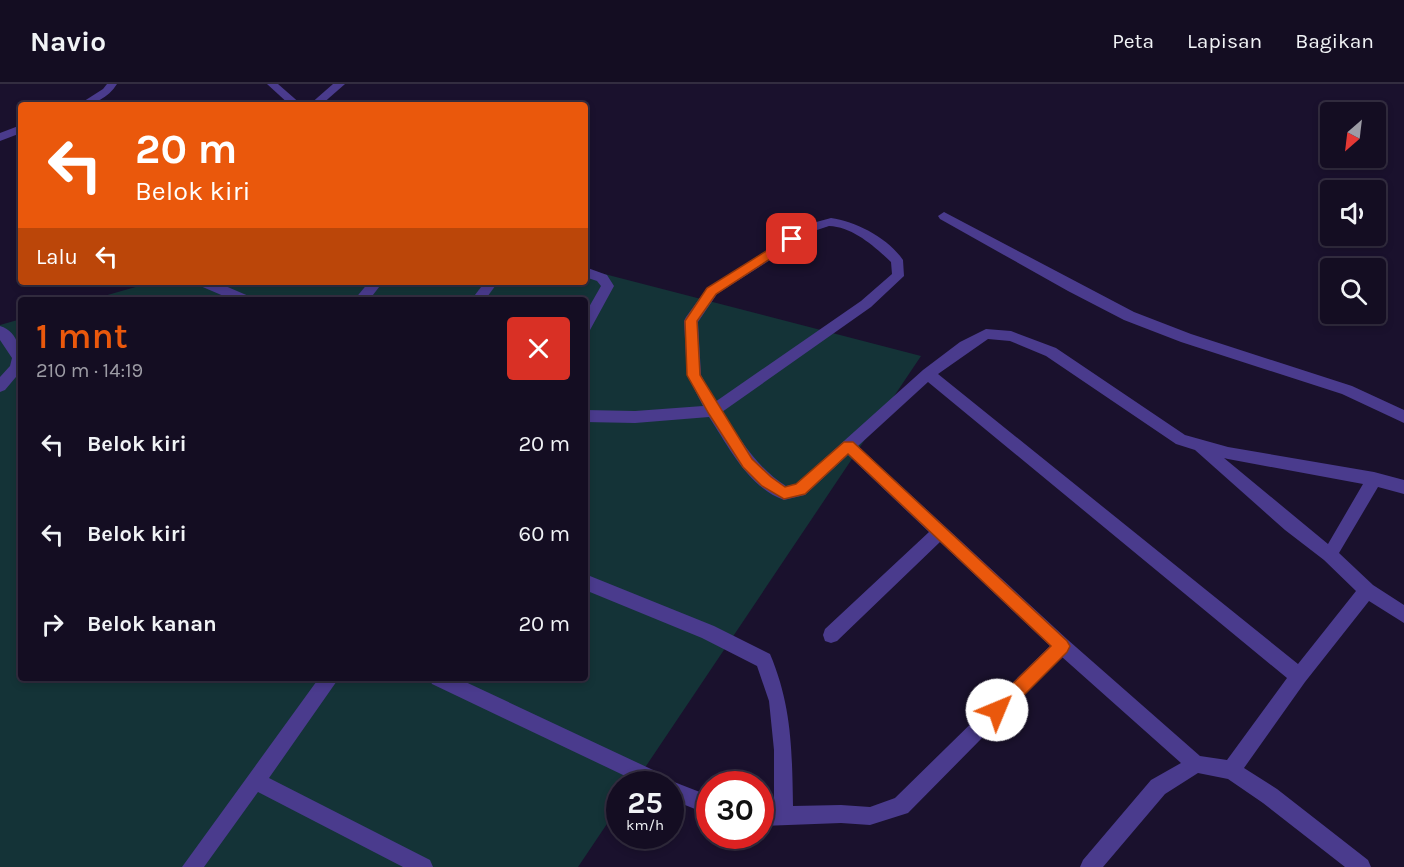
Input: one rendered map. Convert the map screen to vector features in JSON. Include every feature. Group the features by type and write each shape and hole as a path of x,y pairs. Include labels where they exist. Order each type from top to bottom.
{"street":[{"path":"88,102 107,91 112,84"},
{"path":"272,84 293,102"},
{"path":"319,102 340,84"},
{"path":"0,137 18,130"},
{"path":"944,216 1073,288 1129,316 1225,352 1347,390 1404,417"},
{"path":"588,416 635,417 713,411 866,304 898,276 897,260 882,245 852,228 832,222 813,227 712,291 691,321 690,350 694,375 713,411 748,463 766,482 784,493 800,490 928,374 964,346 986,334 1011,336 1051,352 1181,440 1228,453 1374,479 1404,487"},
{"path":"588,273 602,278 608,286 588,321"},
{"path":"210,285 239,297"},
{"path":"364,297 374,285"},
{"path":"480,297 490,285"},
{"path":"0,331 18,351"},
{"path":"0,386 15,370 18,362"},
{"path":"928,374 1299,676"},
{"path":"1199,445 1291,525 1330,555 1367,590 1404,615"},
{"path":"848,446 1062,646 1196,764 1231,770 1270,796 1361,867"},
{"path":"1330,555 1374,479"},
{"path":"831,635 941,531"},
{"path":"588,583 708,632 764,660 778,700 783,750 784,817"},
{"path":"1231,770 1299,676 1367,590"},
{"path":"774,817 841,814 870,816 901,806 1062,646"},
{"path":"192,867 328,681"},
{"path":"444,681 634,771"},
{"path":"1090,867 1158,788 1196,764"},
{"path":"256,782 423,867"}],"green space":[{"path":"588,270 921,356 643,771 606,771 606,825 578,867 0,867 0,325 18,320 18,681 588,681 588,297 100,297 142,285 588,285"}],"route":[{"path":"792,239 712,291 691,321 690,350 694,375 713,411 748,463 766,482 784,493 800,490 848,446 1062,646 997,710"}]}
